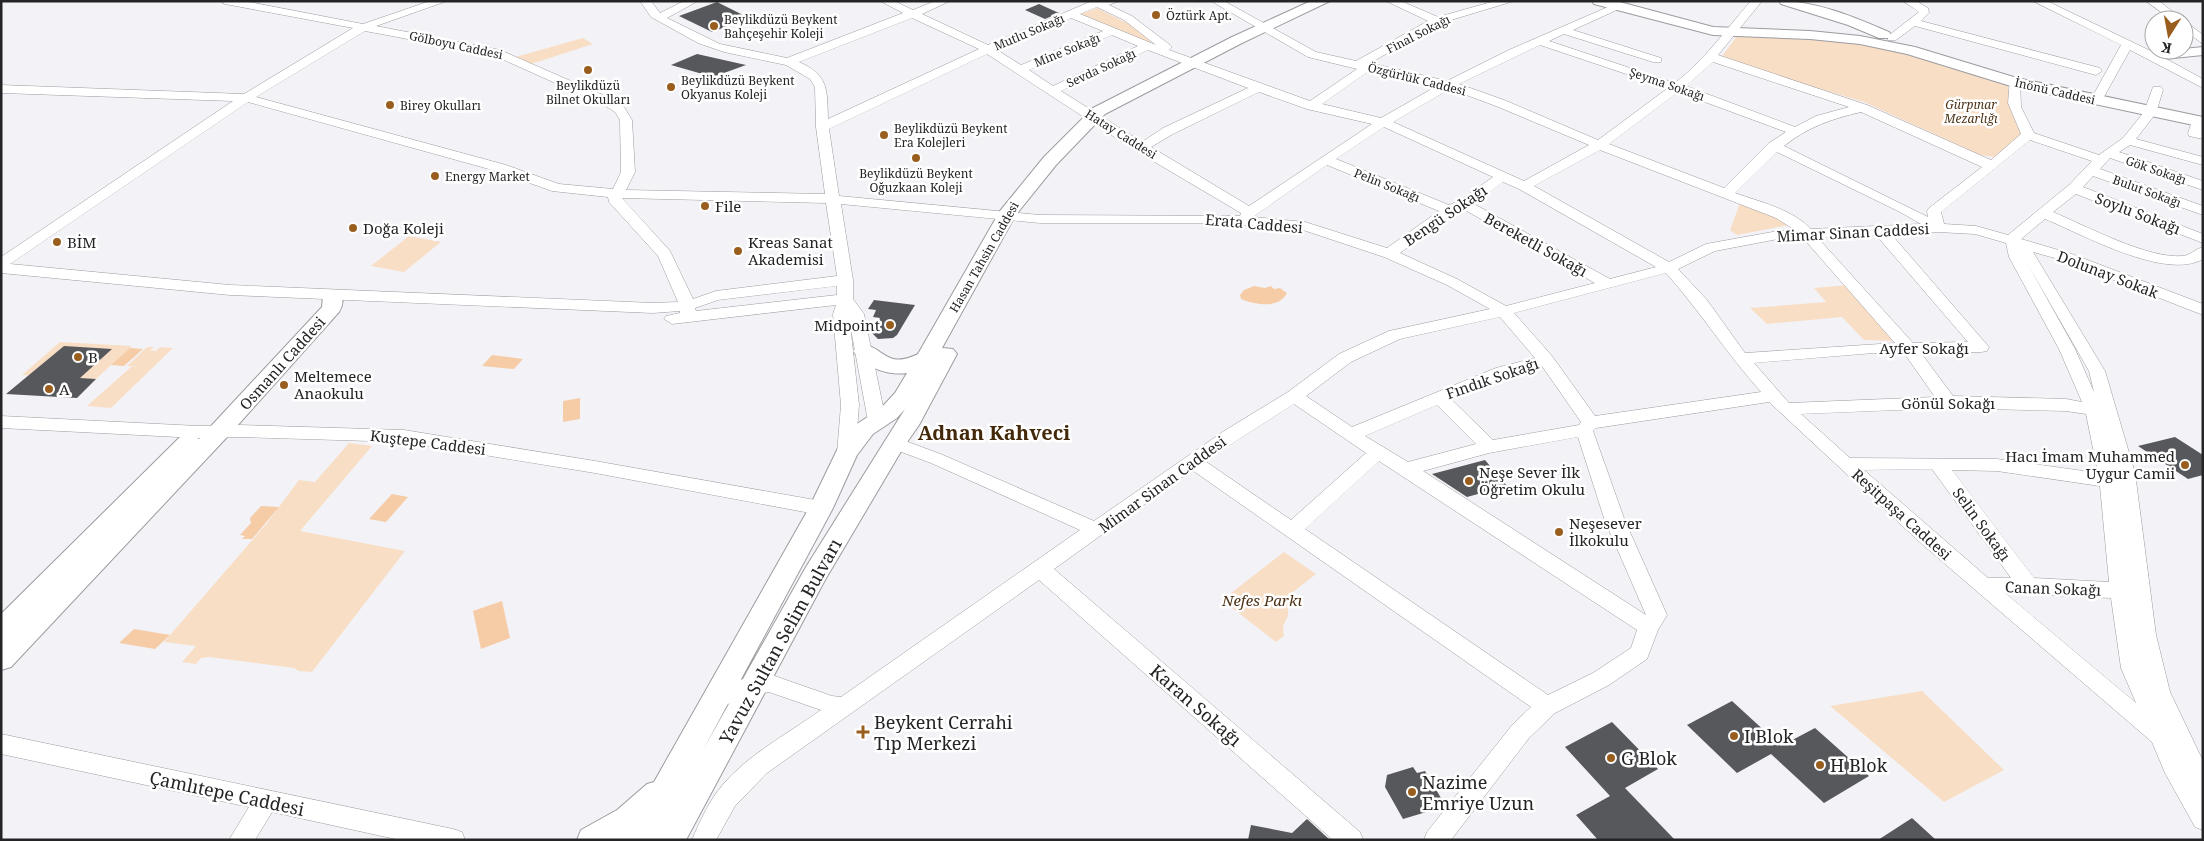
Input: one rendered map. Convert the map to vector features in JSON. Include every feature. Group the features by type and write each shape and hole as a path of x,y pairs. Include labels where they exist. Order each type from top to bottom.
{"main road":[{"name":"Hasan Tahsin Caddesi","path":"1266,30 1324,1"},
{"name":"Hasan Tahsin Caddesi","path":"846,454 860,434 889,413 904,397 1011,216 1090,130 1096,120 1136,98 1191,62 1339,1"},
{"path":"1599,1 1713,31 1810,35 1860,40 1910,50"},
{"path":"1786,1 1853,22 1892,38 1910,50"},
{"name":"İnönü Caddesi","path":"1910,50 2014,82 2201,126"},
{"name":"Yavuz Sultan Selim Bulvarı","path":"669,840 815,574 894,444 908,425 1012,230 1011,216"},
{"name":"Osmanlı Caddesi","path":"1,660 327,303"},
{"path":"864,351 884,366 905,367 926,358"},
{"path":"877,421 894,444"},
{"name":"Osmanlı Caddesi","path":"1,631 209,432"},
{"name":"Yavuz Sultan Selim Bulvarı","path":"638,840 672,782 821,508 846,454"},
{"path":"592,840 628,820 672,782"}],"street":[{"name":"Gölboyu Caddesi","path":"225,1 496,52 608,102 620,110 626,120 628,172 617,193"},
{"path":"1,264 246,98 362,28 442,1"},
{"path":"660,17 693,1"},
{"name":"Hatay Caddesi","path":"885,1 988,49 1247,216"},
{"path":"788,62 945,1"},
{"name":"Mutlu Sokağı","path":"822,127 988,49 1095,2 1114,1"},
{"name":"Özgürlük Caddesi","path":"1216,1 1312,55 1449,85 1500,103 1599,145 1781,214 1807,232 1908,347 1948,402"},
{"path":"1397,4 1419,1"},
{"name":"Final Sokağı","path":"1312,106 1364,65 1438,22 1468,11 1509,1"},
{"path":"1524,186 1599,145 1689,78 1711,57 1727,32 1757,1"},
{"path":"1892,38 1922,16 1924,10 1908,1"},
{"path":"2038,1 2144,52"},
{"path":"2151,1 2164,10"},
{"path":"1095,2 1128,18 1191,62"},
{"path":"651,3 651,11 714,45 788,62 804,69 819,81 822,127 844,280 845,299 841,314 850,405 846,454"},
{"path":"397,4 410,11"},
{"path":"1397,4 1438,22"},
{"path":"1247,216 1325,159 1449,85 1615,4"},
{"name":"Reşitpaşa Caddesi","path":"1071,14 1148,46 1312,106 1385,123 1524,186 1669,268 1701,303 1741,359 1779,402 2050,644 2169,738"},
{"path":"1913,22 2096,71"},
{"path":"1563,30 1657,60"},
{"name":"Mine Sokağı","path":"1021,69 1112,31"},
{"name":"Şeyma Sokağı","path":"1539,41 1676,86 1794,131"},
{"path":"2096,101 2127,45"},
{"name":"Sevda Sokağı","path":"1054,90 1148,46"},
{"path":"1711,57 1863,108 1992,166"},
{"path":"2161,60 2200,81"},
{"path":"1938,228 1934,211 1950,196 1992,166 2028,135 2015,109 2012,95 2014,82"},
{"path":"1141,148 1168,132 1259,87"},
{"name":"Erata Caddesi","path":"1,89 246,98 501,168 558,188 617,193 834,200 1040,219 1247,216 1305,226 1390,254 1452,282 1504,310"},
{"path":"2157,90 2150,113 2128,141 2105,156 2074,188 2012,239 2016,257 2101,410 2129,491 2146,635 2169,738 2173,766 2203,819"},
{"path":"1726,194 1774,146 1794,131 1817,120 1863,108"},
{"name":"Gök Sokağı","path":"2028,135 2203,186"},
{"path":"2128,141 2203,161"},
{"path":"1774,146 1905,209 1938,228"},
{"name":"Pelin Sokağı","path":"1325,159 1449,210"},
{"name":"Bulut Sokağı","path":"2092,171 2203,212"},
{"name":"Bengü Sokağı","path":"1390,254 1449,210 1464,204 1501,177"},
{"name":"Soylu Sokağı","path":"2074,188 2203,239"},
{"path":"617,193 614,198 616,203 665,254 684,294 688,311"},
{"name":"Bereketli Sokağı","path":"1464,204 1609,284"},
{"path":"2043,214 2154,256 2178,262 2196,258 2203,251"},
{"name":"Mimar Sinan Caddesi","path":"704,840 722,802 737,783 814,727 833,704 1040,569 1230,435 1294,396 1345,358 1396,335 1669,268 1711,246 1807,232 1938,228 1976,230 2012,239"},
{"name":"Ayfer Sokağı","path":"1741,359 1908,347 1982,347 1879,230"},
{"name":"Dolunay Sokak","path":"2012,239 2067,257 2203,310"},
{"path":"1,268 230,290 327,303"},
{"path":"1,278 327,303 656,320 688,311 845,299"},
{"path":"688,311 716,296 844,280"},
{"path":"845,299 856,314 877,421"},
{"path":"1436,840 1522,731 1547,706 1601,679 1640,653 1648,627 1657,615 1615,521 1588,427 1546,360 1504,310"},
{"name":"Fındık Sokağı","path":"1353,434 1502,372 1546,360"},
{"path":"1294,396 1353,434 1377,453 1406,469 1648,627"},
{"path":"1439,397 1489,446"},
{"name":"Gönül Sokağı","path":"1406,469 1489,446 1588,427 1779,402 1948,402 2066,405 2101,410"},
{"path":"2101,410 2120,591 2132,668 2169,738 2203,784"},
{"name":"Kuştepe Caddesi","path":"1,422 209,432 404,436 520,454 821,508"},
{"path":"894,444 937,459 1097,530"},
{"path":"1292,530 1377,453"},
{"path":"1193,462 1547,706"},
{"path":"1847,464 1937,463 1997,465 2109,481"},
{"name":"Selin Sokağı","path":"1937,463 2028,585"},
{"name":"Karan Sokağı","path":"1040,569 1352,840"},
{"name":"Canan Sokağı","path":"1986,586 2028,585 2120,591"},
{"path":"714,702 742,687 769,683 833,704"},
{"name":"Çamlıtepe Caddesi","path":"1,744 453,840"},
{"path":"241,840 266,801"}],"green space":[{"path":"1097,8 1129,24 1151,42 1148,43 1078,15"},
{"name":"Gürpınar Mezarlığı","path":"1737,36 1854,42 1921,56 2008,84 2011,108 2023,135 1995,157 1980,155 1864,102 1720,59"},
{"path":"583,38 593,44 528,65 512,58"},
{"path":"1740,203 1781,217 1789,225 1737,235 1730,230"},
{"path":"409,236 441,242 404,272 371,266"},
{"path":"1848,285 1895,341 1864,340 1842,317 1767,324 1750,308 1826,302 1814,288"},
{"path":"60,342 132,346 96,379 22,375"},
{"path":"147,347 154,347 150,350 156,351 160,347 173,348 111,408 87,406 131,367 139,367 127,366"},
{"path":"349,443 372,446 300,531 405,551 312,672 209,657 201,658 196,664 182,662 196,646 164,642 267,523 299,480 315,482"},
{"name":"Nefes Parkı","path":"1284,552 1316,574 1288,596 1288,616 1283,626 1284,636 1276,642 1222,600"},
{"path":"1922,691 2004,770 1944,802 1830,706"}],"shaded area":[{"path":"1254,286 1265,288 1271,286 1274,289 1280,288 1287,293 1278,302 1273,304 1253,303 1241,299 1240,295 1244,290"},
{"path":"130,348 143,349 124,366 111,365"},
{"path":"492,355 523,359 514,369 482,366"},
{"path":"580,398 580,419 563,422 563,401"},
{"path":"392,494 408,497 386,522 369,519"},
{"path":"261,506 279,507 252,539 242,539 245,536 240,535 251,523 250,518"},
{"path":"502,601 510,638 481,649 473,611"},
{"path":"134,629 170,635 155,649 119,643"}],"building":[{"path":"717,2 749,18 712,32 679,16"},
{"path":"1039,4 1059,13 1045,19 1025,10"},
{"path":"697,54 746,65 713,77 671,65"},
{"name":"Midpoint","path":"874,300 915,305 897,335 893,338 878,339 872,333 880,318 873,317 876,310 868,309"},
{"path":"64,346 112,349 80,378 96,379 77,398 6,394"},
{"name":"Hacı İmam Muhammed Uygur Camii","path":"2175,437 2203,455 2203,475 2188,479 2138,446"},
{"name":"Neşe Sever İlk Öğretim Okulu","path":"1485,460 1507,486 1467,497 1432,474"},
{"path":"1732,701 1781,746 1815,728 1869,776 1824,803 1771,754 1737,773 1687,725"},
{"path":"1612,722 1658,769 1625,788 1675,840 1598,840 1576,815 1610,796 1565,747"},
{"name":"Nazime Emriye Uzun","path":"1413,767 1417,773 1425,771 1441,798 1429,803 1433,810 1403,819 1385,787 1387,775"},
{"path":"1912,818 1936,840 1878,840"},
{"path":"1307,819 1330,840 1248,840 1251,825 1292,833"}],"place":[{"name":"Öztürk Apt.","path":"1156,15"},
{"name":"Beylikdüzü Beykent Bahçeşehir Koleji","path":"714,26"},
{"name":"Beylikdüzü Bilnet Okulları","path":"588,70"},
{"name":"Beylikdüzü Beykent Okyanus Koleji","path":"671,87"},
{"name":"Birey Okulları","path":"390,105"},
{"name":"Beylikdüzü Beykent Era Kolejleri","path":"884,135"},
{"name":"Beylikdüzü Beykent Oğuzkaan Koleji","path":"916,158"},
{"name":"Energy Market","path":"435,176"},
{"name":"File","path":"705,206"},
{"name":"Doğa Koleji","path":"353,228"},
{"name":"BİM","path":"57,242"},
{"name":"Kreas Sanat Akademisi","path":"738,251"},
{"name":"Midpoint","path":"890,325"},
{"name":"B","path":"78,357"},
{"name":"Meltemece Anaokulu","path":"284,385"},
{"name":"A","path":"49,389"},
{"name":"Hacı İmam Muhammed Uygur Camii","path":"2185,465"},
{"name":"Neşe Sever İlk Öğretim Okulu","path":"1469,481"},
{"name":"Neşesever İlkokulu","path":"1559,532"},
{"name":"Beykent Cerrahi Tıp Merkezi","path":"863,732"},
{"name":"I Blok","path":"1734,736"},
{"name":"G Blok","path":"1611,758"},
{"name":"H Blok","path":"1820,765"},
{"name":"Nazime Emriye Uzun","path":"1412,792"}],"district":[{"name":"Adnan Kahveci","path":"994,432"}]}
